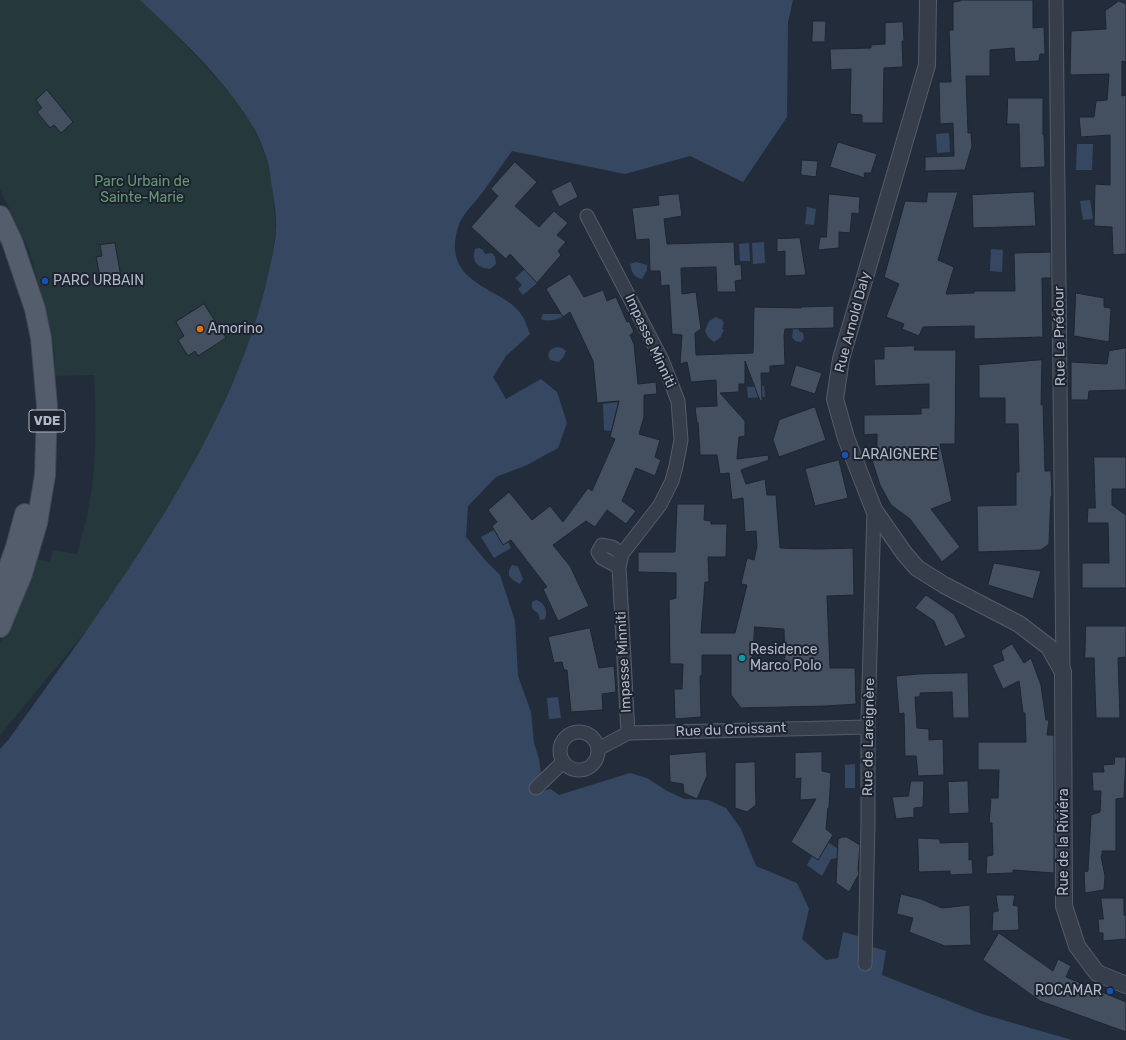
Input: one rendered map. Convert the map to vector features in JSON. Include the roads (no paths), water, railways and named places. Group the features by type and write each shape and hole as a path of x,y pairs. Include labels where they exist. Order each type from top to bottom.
{"main road":[{"name":"VDE","path":"0,216 12,241 35,309 41,338 47,406 45,475 37,523 22,574 0,627"},
{"name":"VDE","path":"0,248 20,295 29,325 38,380 40,421 39,455 16,547 0,592"}],"street":[{"name":"Rue Arnold Daly","path":"928,0 927,65 841,359 835,399 846,438 874,510 904,553 917,568 944,585 1019,624 1049,647 1063,672"},
{"name":"Rue Le Prédour","path":"1056,0 1063,672"},
{"name":"Impasse Minniti","path":"587,216 662,360 678,401 681,440 672,481 660,505 622,554 619,567 628,733"},
{"name":"Rue de Lareignère","path":"865,964 868,822 868,727 874,510"},
{"path":"619,567 602,558 598,552 602,545 612,547 622,554"},
{"name":"Rue de la Riviéra","path":"1063,672 1064,906 1078,946 1097,972 1126,985"},
{"name":"Rue du Croissant","path":"598,749 628,733 868,727"},
{"path":"574,732 585,732 591,735 597,743 598,756 590,767 583,770 576,770 569,768 563,762 560,756 560,748 562,741 568,734 574,732"},
{"path":"536,788 563,762"}],"water":[{"path":"140,0 793,0 788,22 787,117 743,182 690,156 625,174 512,151 462,218 457,231 455,248 456,256 463,271 483,287 514,306 523,317 530,334 506,356 493,377 506,399 541,379 557,392 567,423 558,448 527,465 496,477 468,506 466,537 500,575 515,621 518,676 531,712 534,743 539,759 542,791 551,789 559,795 630,773 647,778 667,791 685,799 708,800 726,808 741,829 756,866 797,883 809,909 802,939 826,960 838,958 843,932 858,936 858,965 870,966 873,947 886,951 882,975 982,1014 1072,1040 0,1040 0,749 9,739 109,598 147,541 196,458 224,403 247,347 265,288 276,233 276,214 268,162 260,140 254,129 241,107 214,74"},
{"path":"949,133 950,152 937,153 936,134"},
{"path":"1077,144 1093,144 1092,170 1076,170"},
{"path":"1090,200 1093,219 1083,220 1080,201"},
{"path":"807,207 816,209 814,225 805,224"},
{"path":"764,242 765,263 753,264 752,243"},
{"path":"749,243 750,261 740,261 739,244"},
{"path":"479,248 483,250 485,254 492,253 495,257 496,264 490,269 476,264 474,254 475,249"},
{"path":"991,249 1003,250 1002,272 990,271"},
{"path":"636,262 647,265 647,270 642,279 633,274 631,269 630,264"},
{"path":"525,269 537,283 523,295 518,289 522,285 515,278"},
{"path":"543,314 561,314 563,317 554,320 546,320 541,319"},
{"path":"716,317 724,323 722,329 724,330 720,338 714,342 708,337 705,331 709,321"},
{"path":"791,325 799,325 799,331 803,333 804,338 801,342 795,341 792,337 793,331"},
{"path":"556,347 562,348 566,351 559,362 550,360 548,356 550,350"},
{"path":"764,386 765,397 748,398 747,387"},
{"path":"618,402 611,431 604,430 603,404"},
{"path":"494,530 503,545 508,542 511,548 494,558 481,537"},
{"path":"512,565 517,566 523,579 520,584 509,576 509,570"},
{"path":"536,600 544,605 546,613 545,619 540,620 538,613 532,608 532,602"},
{"path":"558,697 561,718 549,719 547,698"},
{"path":"855,764 855,788 845,788 845,765"},
{"path":"828,842 838,849 837,858 831,859 822,876 807,865 812,856 818,860"}],"place":[{"name":"PARC URBAIN","path":"45,281"},
{"name":"Amorino","path":"200,329"},
{"name":"LARAIGNERE","path":"845,455"},
{"name":"Residence Marco Polo","path":"742,658"},
{"name":"ROCAMAR","path":"1110,991"}],"park label":[{"name":"Parc Urbain de Sainte-Marie","path":"142,190"}]}
